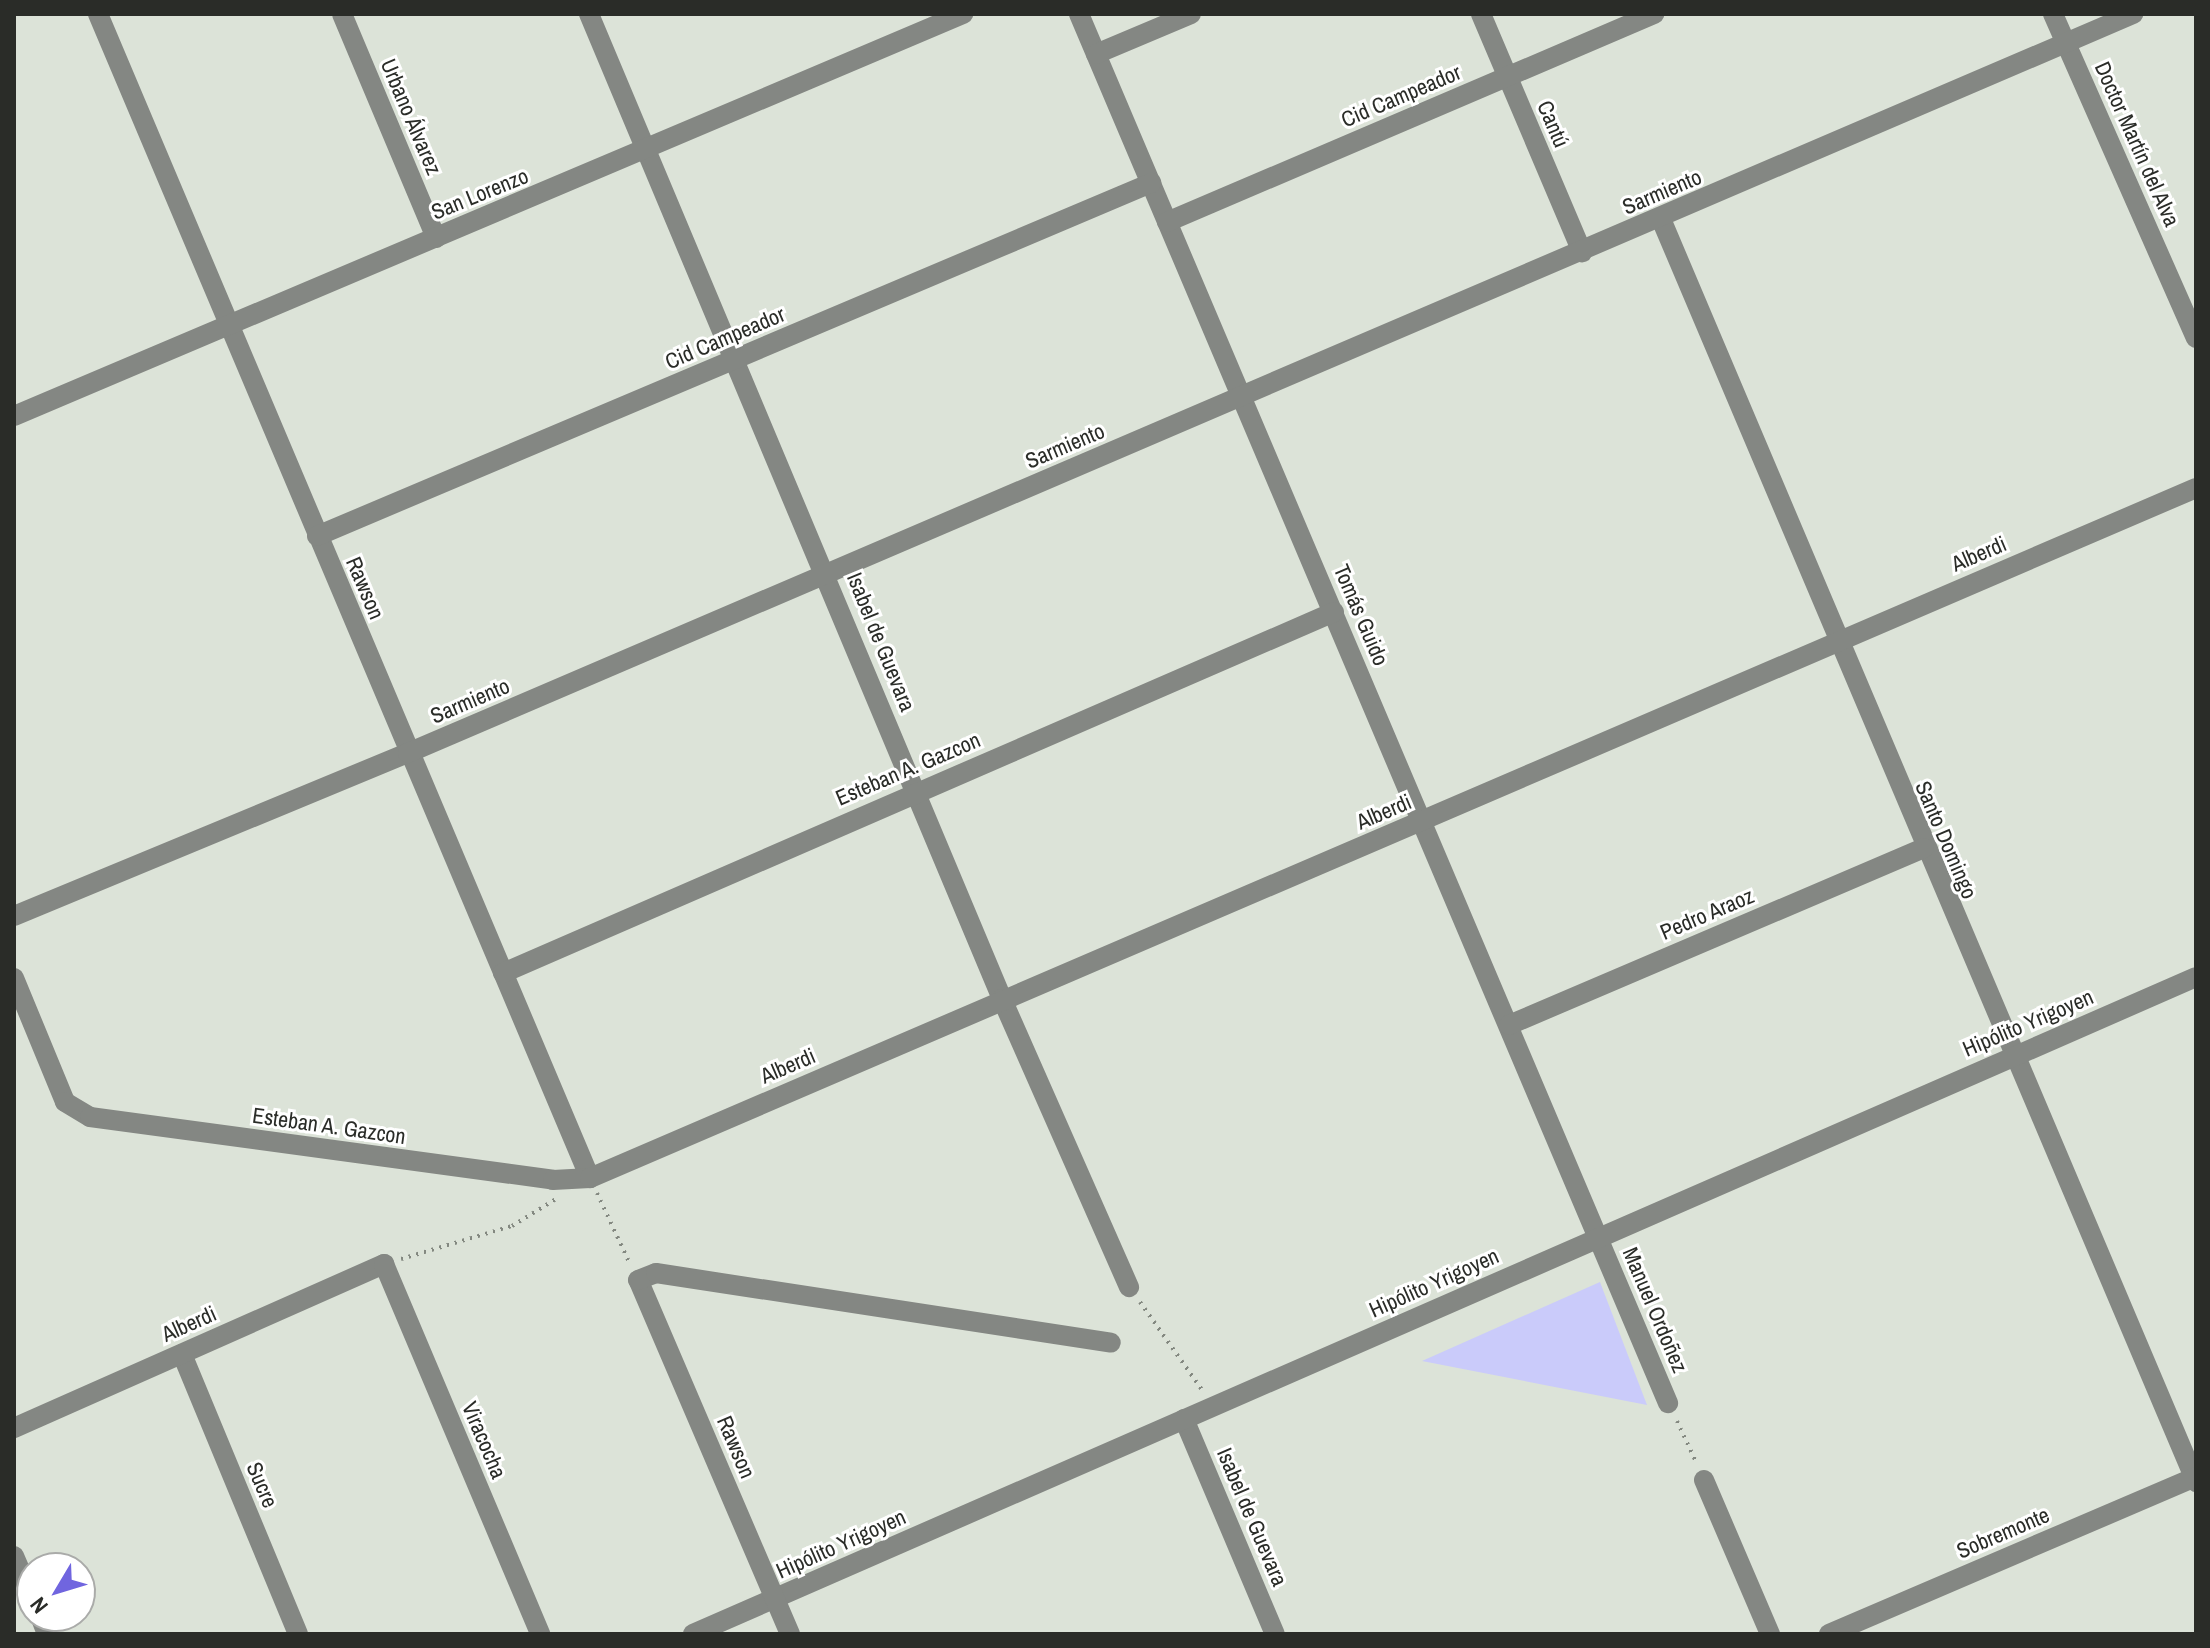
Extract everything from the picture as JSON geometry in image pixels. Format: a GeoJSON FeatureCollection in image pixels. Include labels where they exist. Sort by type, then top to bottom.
{"type":"FeatureCollection","features":[{"type":"Feature","properties":{"kind":"street","name":"Rawson"},"geometry":{"type":"LineString","coordinates":[[98,14],[590,1178]]}},
{"type":"Feature","properties":{"kind":"street","name":"Urbano Álvarez"},"geometry":{"type":"LineString","coordinates":[[342,14],[436,238]]}},
{"type":"Feature","properties":{"kind":"street","name":"Isabel de Guevara"},"geometry":{"type":"LineString","coordinates":[[589,14],[738,359],[1002,999],[1129,1287]]}},
{"type":"Feature","properties":{"kind":"street","name":"San Lorenzo"},"geometry":{"type":"LineString","coordinates":[[14,416],[648,151],[963,14]]}},
{"type":"Feature","properties":{"kind":"street","name":"Tomás Guido"},"geometry":{"type":"LineString","coordinates":[[1079,14],[1597,1236]]}},
{"type":"Feature","properties":{"kind":"street"},"geometry":{"type":"LineString","coordinates":[[1096,54],[1191,14]]}},
{"type":"Feature","properties":{"kind":"street","name":"Cantú"},"geometry":{"type":"LineString","coordinates":[[1481,14],[1582,252]]}},
{"type":"Feature","properties":{"kind":"street","name":"Cid Campeador"},"geometry":{"type":"LineString","coordinates":[[1167,222],[1654,14]]}},
{"type":"Feature","properties":{"kind":"street","name":"Doctor Martín del Alva"},"geometry":{"type":"LineString","coordinates":[[2053,14],[2196,338]]}},
{"type":"Feature","properties":{"kind":"street","name":"Sarmiento"},"geometry":{"type":"LineString","coordinates":[[14,916],[408,753],[1661,219],[2133,14]]}},
{"type":"Feature","properties":{"kind":"street","name":"Cid Campeador"},"geometry":{"type":"LineString","coordinates":[[317,536],[1151,183]]}},
{"type":"Feature","properties":{"kind":"street","name":"Santo Domingo"},"geometry":{"type":"LineString","coordinates":[[1661,219],[2012,1056],[2195,1479]]}},
{"type":"Feature","properties":{"kind":"street","name":"Alberdi"},"geometry":{"type":"LineString","coordinates":[[590,1178],[1002,999],[1423,822],[1836,640],[2196,488]]}},
{"type":"Feature","properties":{"kind":"street","name":"Esteban A. Gazcon"},"geometry":{"type":"LineString","coordinates":[[503,973],[1334,612]]}},
{"type":"Feature","properties":{"kind":"street","name":"Pedro Araoz"},"geometry":{"type":"LineString","coordinates":[[1509,1025],[1924,848]]}},
{"type":"Feature","properties":{"kind":"street","name":"Hipólito Yrigoyen"},"geometry":{"type":"LineString","coordinates":[[693,1634],[1597,1236],[2196,977]]}},
{"type":"Feature","properties":{"kind":"street","name":"Esteban A. Gazcon"},"geometry":{"type":"LineString","coordinates":[[14,978],[65,1102],[90,1117],[553,1180],[590,1178]]}},
{"type":"Feature","properties":{"kind":"street","name":"Manuel Ordoñez"},"geometry":{"type":"LineString","coordinates":[[1597,1236],[1668,1403]]}},
{"type":"Feature","properties":{"kind":"street","name":"Alberdi"},"geometry":{"type":"LineString","coordinates":[[14,1428],[384,1264]]}},
{"type":"Feature","properties":{"kind":"street","name":"Viracocha"},"geometry":{"type":"LineString","coordinates":[[384,1264],[540,1634]]}},
{"type":"Feature","properties":{"kind":"street"},"geometry":{"type":"LineString","coordinates":[[638,1280],[656,1273],[1111,1343]]}},
{"type":"Feature","properties":{"kind":"street","name":"Rawson"},"geometry":{"type":"LineString","coordinates":[[638,1280],[790,1634]]}},
{"type":"Feature","properties":{"kind":"street","name":"Sucre"},"geometry":{"type":"LineString","coordinates":[[182,1354],[298,1634]]}},
{"type":"Feature","properties":{"kind":"street","name":"Isabel de Guevara"},"geometry":{"type":"LineString","coordinates":[[1184,1419],[1275,1634]]}},
{"type":"Feature","properties":{"kind":"street","name":"Sobremonte"},"geometry":{"type":"LineString","coordinates":[[1829,1634],[2195,1479]]}},
{"type":"Feature","properties":{"kind":"street"},"geometry":{"type":"LineString","coordinates":[[1704,1480],[1770,1634]]}},
{"type":"Feature","properties":{"kind":"path"},"geometry":{"type":"LineString","coordinates":[[384,1264],[512,1226],[590,1178],[638,1280]]}},
{"type":"Feature","properties":{"kind":"path"},"geometry":{"type":"LineString","coordinates":[[1129,1287],[1214,1407]]}},
{"type":"Feature","properties":{"kind":"path"},"geometry":{"type":"LineString","coordinates":[[1668,1403],[1704,1480]]}},
{"type":"Feature","properties":{"kind":"shaded area"},"geometry":{"type":"Polygon","coordinates":[[[1600,1282],[1647,1405],[1422,1361],[1600,1282]]]}}]}
